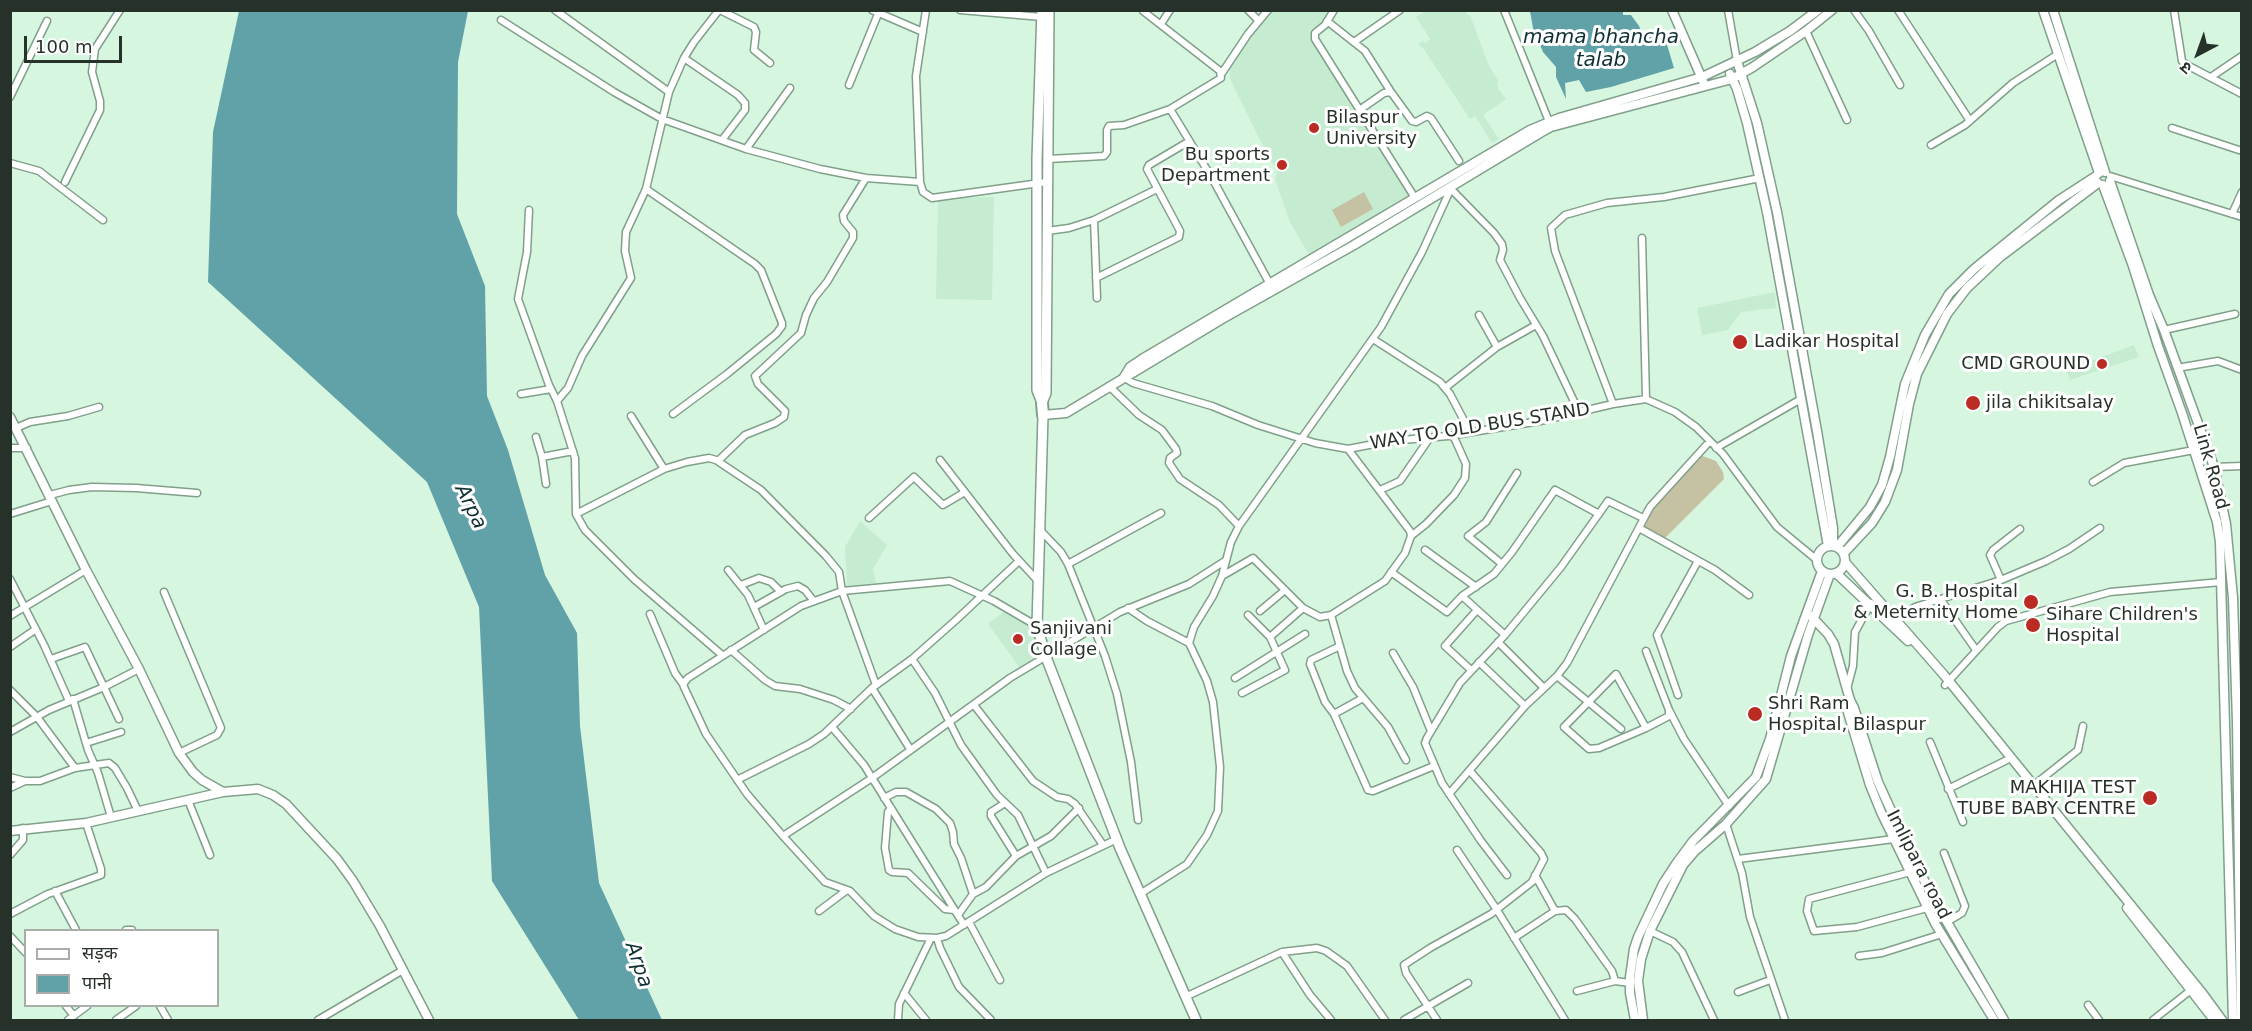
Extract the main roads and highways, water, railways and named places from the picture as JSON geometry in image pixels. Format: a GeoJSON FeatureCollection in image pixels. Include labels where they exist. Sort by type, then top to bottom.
{"type":"FeatureCollection","features":[{"type":"Feature","properties":{"kind":"highway"},"geometry":{"type":"LineString","coordinates":[[1042,403],[1043,415]]}},
{"type":"Feature","properties":{"kind":"main road"},"geometry":{"type":"LineString","coordinates":[[1042,403],[1046,393],[1047,231],[1043,182],[1047,159],[1044,13]]}},
{"type":"Feature","properties":{"kind":"main road"},"geometry":{"type":"LineString","coordinates":[[1042,403],[1037,390],[1043,182],[1044,13]]}},
{"type":"Feature","properties":{"kind":"main road"},"geometry":{"type":"LineString","coordinates":[[1043,415],[1037,626],[1046,657],[1117,839],[1196,1020]]}},
{"type":"Feature","properties":{"kind":"water","name":"Arpa"},"geometry":{"type":"Polygon","coordinates":[[[239,11],[468,11],[458,62],[457,214],[485,286],[487,396],[508,450],[545,575],[577,633],[580,726],[599,883],[662,1020],[579,1020],[492,881],[479,607],[427,482],[208,282],[213,132],[239,11]]]}},
{"type":"Feature","properties":{"kind":"water","name":"mama bhancha talab"},"geometry":{"type":"Polygon","coordinates":[[[1530,11],[1623,11],[1623,15],[1631,15],[1644,37],[1665,38],[1674,68],[1586,92],[1579,80],[1565,83],[1566,99],[1556,77],[1556,67],[1543,52],[1533,28],[1530,11]]]}},
{"type":"Feature","properties":{"kind":"place","name":"Bilaspur University"},"geometry":{"type":"Point","coordinates":[1314,128]}},
{"type":"Feature","properties":{"kind":"place","name":"Bu sports Department"},"geometry":{"type":"Point","coordinates":[1282,165]}},
{"type":"Feature","properties":{"kind":"place","name":"Ladikar Hospital"},"geometry":{"type":"Point","coordinates":[1740,342]}},
{"type":"Feature","properties":{"kind":"place","name":"CMD GROUND"},"geometry":{"type":"Point","coordinates":[2102,364]}},
{"type":"Feature","properties":{"kind":"place","name":"jila chikitsalay"},"geometry":{"type":"Point","coordinates":[1973,403]}},
{"type":"Feature","properties":{"kind":"place","name":"G. B. Hospital & Meternity Home"},"geometry":{"type":"Point","coordinates":[2031,602]}},
{"type":"Feature","properties":{"kind":"place","name":"Sihare Children's Hospital"},"geometry":{"type":"Point","coordinates":[2033,625]}},
{"type":"Feature","properties":{"kind":"place","name":"Sanjivani Collage"},"geometry":{"type":"Point","coordinates":[1018,639]}},
{"type":"Feature","properties":{"kind":"place","name":"Shri Ram Hospital, Bilaspur"},"geometry":{"type":"Point","coordinates":[1755,714]}},
{"type":"Feature","properties":{"kind":"place","name":"MAKHIJA TEST TUBE BABY CENTRE"},"geometry":{"type":"Point","coordinates":[2150,798]}}]}
